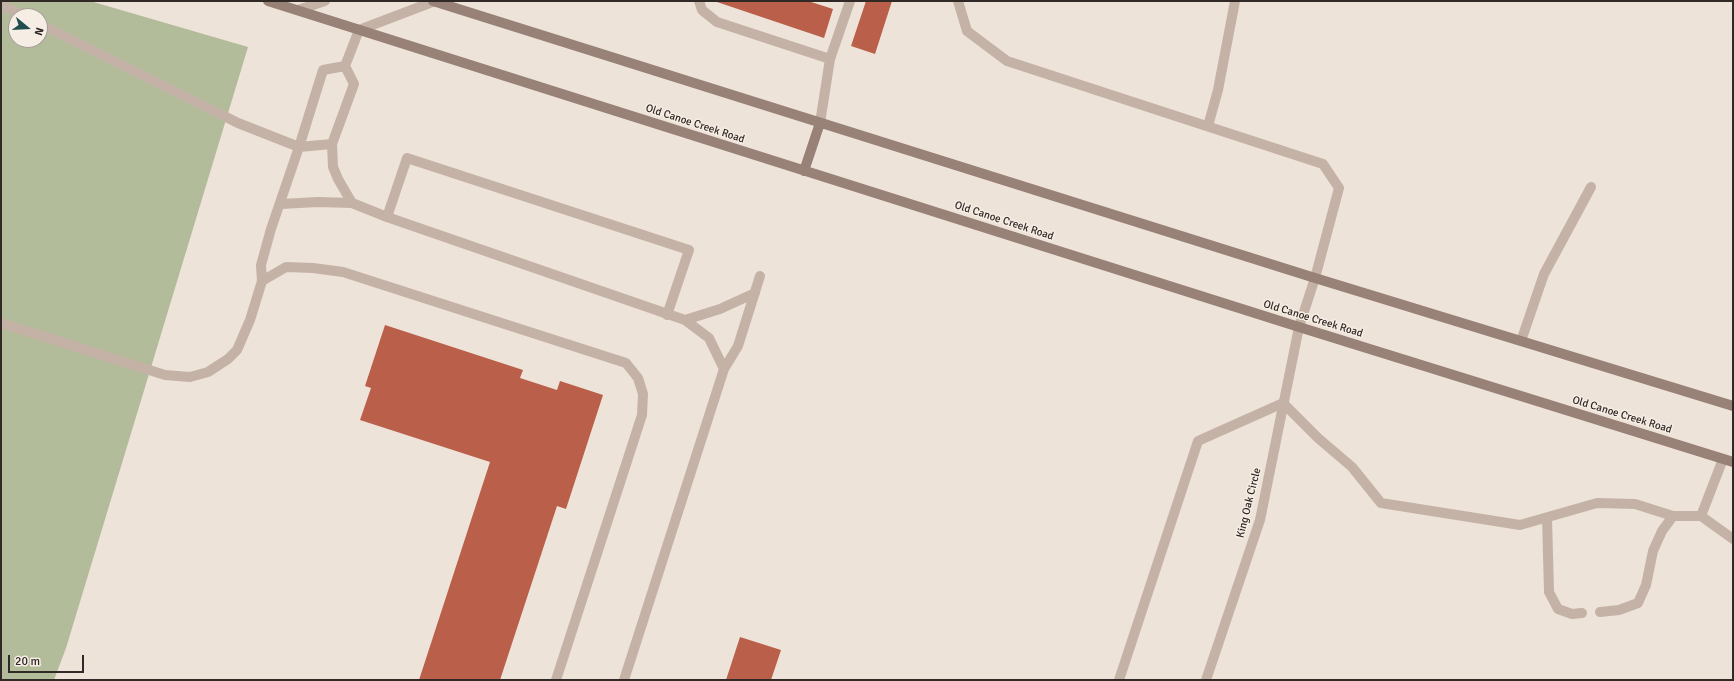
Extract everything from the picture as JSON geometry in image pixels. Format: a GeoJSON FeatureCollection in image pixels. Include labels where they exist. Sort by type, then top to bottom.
{"type":"FeatureCollection","features":[{"type":"Feature","properties":{"kind":"main road","name":"Old Canoe Creek Road"},"geometry":{"type":"LineString","coordinates":[[268,1],[1299,327],[1733,462]]}},
{"type":"Feature","properties":{"kind":"main road"},"geometry":{"type":"LineString","coordinates":[[434,1],[1315,278],[1733,406]]}},
{"type":"Feature","properties":{"kind":"main road"},"geometry":{"type":"LineString","coordinates":[[804,171],[820,123]]}},
{"type":"Feature","properties":{"kind":"street"},"geometry":{"type":"LineString","coordinates":[[298,10],[325,1]]}},
{"type":"Feature","properties":{"kind":"street"},"geometry":{"type":"LineString","coordinates":[[344,66],[359,30],[434,1]]}},
{"type":"Feature","properties":{"kind":"street"},"geometry":{"type":"LineString","coordinates":[[698,1],[702,10],[717,22],[830,59]]}},
{"type":"Feature","properties":{"kind":"street"},"geometry":{"type":"LineString","coordinates":[[820,123],[830,59],[850,1]]}},
{"type":"Feature","properties":{"kind":"street","name":"King Oak Circle"},"geometry":{"type":"LineString","coordinates":[[958,1],[967,31],[1007,61],[1323,164],[1339,188],[1315,278],[1299,327],[1260,520],[1206,680]]}},
{"type":"Feature","properties":{"kind":"street"},"geometry":{"type":"LineString","coordinates":[[1208,126],[1218,90],[1235,1]]}},
{"type":"Feature","properties":{"kind":"street"},"geometry":{"type":"LineString","coordinates":[[48,28],[238,123],[299,147],[332,144]]}},
{"type":"Feature","properties":{"kind":"street"},"geometry":{"type":"LineString","coordinates":[[1,323],[165,375],[190,377],[208,372],[228,359],[237,350],[250,320],[262,281],[262,265],[271,229],[281,204],[323,70],[344,66]]}},
{"type":"Feature","properties":{"kind":"street"},"geometry":{"type":"LineString","coordinates":[[344,66],[354,84],[332,144],[333,167],[352,203]]}},
{"type":"Feature","properties":{"kind":"street"},"geometry":{"type":"LineString","coordinates":[[387,218],[407,158],[689,250],[667,315]]}},
{"type":"Feature","properties":{"kind":"street"},"geometry":{"type":"LineString","coordinates":[[1521,341],[1544,274],[1591,187]]}},
{"type":"Feature","properties":{"kind":"street"},"geometry":{"type":"LineString","coordinates":[[281,204],[318,202],[352,203],[387,218],[685,320],[709,338],[724,369]]}},
{"type":"Feature","properties":{"kind":"street"},"geometry":{"type":"LineString","coordinates":[[262,281],[286,267],[313,268],[343,272],[626,364],[638,378],[643,394],[642,415],[556,680]]}},
{"type":"Feature","properties":{"kind":"street"},"geometry":{"type":"LineString","coordinates":[[624,680],[724,369],[738,346],[760,276]]}},
{"type":"Feature","properties":{"kind":"street"},"geometry":{"type":"LineString","coordinates":[[685,320],[720,308],[755,293]]}},
{"type":"Feature","properties":{"kind":"street"},"geometry":{"type":"LineString","coordinates":[[1119,680],[1198,441],[1283,403],[1318,438],[1352,467],[1381,503],[1520,525],[1597,503],[1635,504],[1673,516],[1702,516],[1733,539]]}},
{"type":"Feature","properties":{"kind":"street"},"geometry":{"type":"LineString","coordinates":[[1702,516],[1723,459]]}},
{"type":"Feature","properties":{"kind":"street"},"geometry":{"type":"LineString","coordinates":[[1600,612],[1619,610],[1638,603],[1646,585],[1653,551],[1662,531],[1673,516]]}},
{"type":"Feature","properties":{"kind":"street"},"geometry":{"type":"LineString","coordinates":[[1547,518],[1549,592],[1558,609],[1572,614],[1582,613]]}},
{"type":"Feature","properties":{"kind":"green space"},"geometry":{"type":"Polygon","coordinates":[[[1,1],[90,1],[248,47],[66,648],[54,680],[1,680],[1,1]]]}},
{"type":"Feature","properties":{"kind":"building"},"geometry":{"type":"Polygon","coordinates":[[[714,1],[808,1],[833,9],[824,38],[714,1]]]}},
{"type":"Feature","properties":{"kind":"building"},"geometry":{"type":"Polygon","coordinates":[[[866,1],[892,1],[875,54],[851,46],[866,1]]]}},
{"type":"Feature","properties":{"kind":"building"},"geometry":{"type":"Polygon","coordinates":[[[385,325],[523,370],[520,378],[557,390],[560,381],[603,395],[566,509],[557,506],[500,680],[419,680],[490,462],[360,420],[371,388],[365,386],[385,325]]]}},
{"type":"Feature","properties":{"kind":"building"},"geometry":{"type":"Polygon","coordinates":[[[740,637],[781,650],[771,680],[726,680],[740,637]]]}}]}
